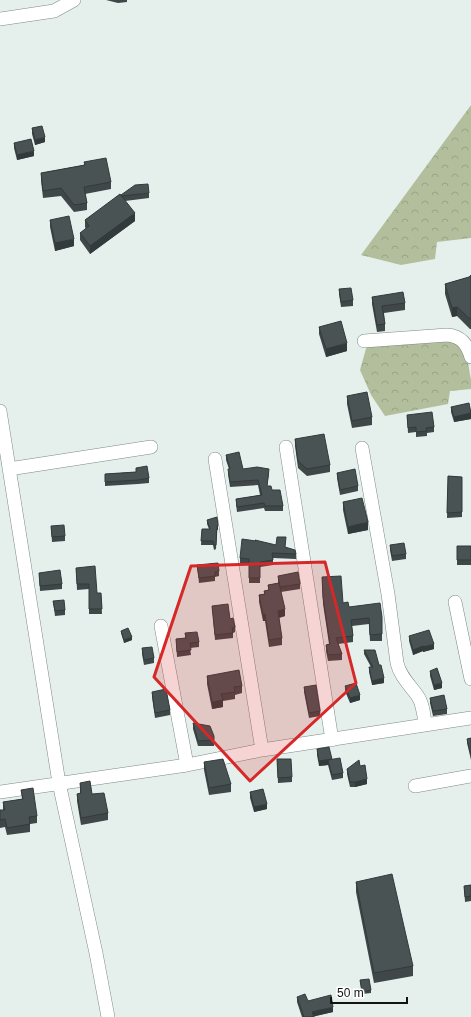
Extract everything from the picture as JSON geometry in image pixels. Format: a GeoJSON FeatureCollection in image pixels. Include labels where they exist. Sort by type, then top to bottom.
{"type":"FeatureCollection","features":[{"type":"Feature","properties":{"kind":"street"},"geometry":{"type":"LineString","coordinates":[[0,19],[46,14],[63,8],[74,0]]}},
{"type":"Feature","properties":{"kind":"street"},"geometry":{"type":"LineString","coordinates":[[364,341],[447,335],[455,336],[463,341],[469,349],[471,357]]}},
{"type":"Feature","properties":{"kind":"street"},"geometry":{"type":"LineString","coordinates":[[0,411],[59,783],[96,953],[108,1017]]}},
{"type":"Feature","properties":{"kind":"street"},"geometry":{"type":"LineString","coordinates":[[286,446],[332,740]]}},
{"type":"Feature","properties":{"kind":"street"},"geometry":{"type":"LineString","coordinates":[[9,469],[151,447]]}},
{"type":"Feature","properties":{"kind":"street"},"geometry":{"type":"LineString","coordinates":[[362,448],[388,594],[398,668],[405,681],[420,700],[425,725]]}},
{"type":"Feature","properties":{"kind":"street"},"geometry":{"type":"LineString","coordinates":[[215,459],[262,750]]}},
{"type":"Feature","properties":{"kind":"street"},"geometry":{"type":"LineString","coordinates":[[455,602],[471,679]]}},
{"type":"Feature","properties":{"kind":"street"},"geometry":{"type":"LineString","coordinates":[[161,626],[187,765]]}},
{"type":"Feature","properties":{"kind":"street"},"geometry":{"type":"LineString","coordinates":[[0,792],[187,765],[262,750],[471,718]]}},
{"type":"Feature","properties":{"kind":"street"},"geometry":{"type":"LineString","coordinates":[[415,786],[471,776]]}},
{"type":"Feature","properties":{"kind":"highlighted area"},"geometry":{"type":"Polygon","coordinates":[[[325,562],[356,683],[250,781],[154,677],[191,566],[325,562]]]}},
{"type":"Feature","properties":{"kind":"green space"},"geometry":{"type":"Polygon","coordinates":[[[471,105],[471,238],[437,242],[435,259],[401,265],[361,255],[471,105]]]}},
{"type":"Feature","properties":{"kind":"green space"},"geometry":{"type":"Polygon","coordinates":[[[455,340],[466,351],[471,389],[450,391],[448,404],[385,416],[371,395],[360,370],[367,345],[455,340]]]}},
{"type":"Feature","properties":{"kind":"building"},"geometry":{"type":"Polygon","coordinates":[[[42,126],[45,137],[35,140],[32,128],[42,126]]]}},
{"type":"Feature","properties":{"kind":"building"},"geometry":{"type":"Polygon","coordinates":[[[31,139],[34,151],[17,155],[14,143],[31,139]]]}},
{"type":"Feature","properties":{"kind":"building"},"geometry":{"type":"Polygon","coordinates":[[[106,158],[111,182],[84,187],[87,203],[74,205],[61,188],[43,191],[41,173],[85,165],[84,162],[106,158]]]}},
{"type":"Feature","properties":{"kind":"building"},"geometry":{"type":"Polygon","coordinates":[[[148,184],[149,193],[121,195],[135,185],[148,184]]]}},
{"type":"Feature","properties":{"kind":"building"},"geometry":{"type":"Polygon","coordinates":[[[120,194],[135,213],[90,246],[80,233],[89,226],[85,220],[120,194]]]}},
{"type":"Feature","properties":{"kind":"building"},"geometry":{"type":"Polygon","coordinates":[[[69,216],[74,239],[55,243],[50,220],[69,216]]]}},
{"type":"Feature","properties":{"kind":"building"},"geometry":{"type":"Polygon","coordinates":[[[471,275],[470,319],[457,307],[452,308],[445,284],[469,277],[471,275]]]}},
{"type":"Feature","properties":{"kind":"building"},"geometry":{"type":"Polygon","coordinates":[[[351,288],[353,300],[341,302],[339,289],[351,288]]]}},
{"type":"Feature","properties":{"kind":"building"},"geometry":{"type":"Polygon","coordinates":[[[403,292],[405,303],[382,306],[385,324],[377,325],[372,297],[403,292]]]}},
{"type":"Feature","properties":{"kind":"building"},"geometry":{"type":"Polygon","coordinates":[[[341,321],[347,343],[326,349],[319,327],[341,321]]]}},
{"type":"Feature","properties":{"kind":"building"},"geometry":{"type":"Polygon","coordinates":[[[367,392],[372,417],[352,421],[347,396],[367,392]]]}},
{"type":"Feature","properties":{"kind":"building"},"geometry":{"type":"Polygon","coordinates":[[[469,403],[471,413],[454,417],[451,407],[469,403]]]}},
{"type":"Feature","properties":{"kind":"building"},"geometry":{"type":"Polygon","coordinates":[[[432,412],[434,427],[426,428],[427,431],[416,432],[416,427],[408,428],[407,415],[432,412]]]}},
{"type":"Feature","properties":{"kind":"building"},"geometry":{"type":"Polygon","coordinates":[[[324,434],[330,465],[307,469],[298,461],[295,439],[324,434]]]}},
{"type":"Feature","properties":{"kind":"building"},"geometry":{"type":"Polygon","coordinates":[[[239,452],[243,469],[257,467],[269,469],[267,486],[271,486],[272,490],[280,490],[283,506],[265,506],[264,503],[237,507],[236,499],[262,495],[258,480],[230,482],[228,469],[230,469],[226,455],[239,452]]]}},
{"type":"Feature","properties":{"kind":"building"},"geometry":{"type":"Polygon","coordinates":[[[147,466],[149,478],[105,482],[105,474],[136,472],[136,468],[147,466]]]}},
{"type":"Feature","properties":{"kind":"building"},"geometry":{"type":"Polygon","coordinates":[[[355,469],[358,486],[340,490],[337,473],[355,469]]]}},
{"type":"Feature","properties":{"kind":"building"},"geometry":{"type":"Polygon","coordinates":[[[448,476],[462,477],[462,512],[447,513],[448,476]]]}},
{"type":"Feature","properties":{"kind":"building"},"geometry":{"type":"Polygon","coordinates":[[[362,498],[368,522],[348,527],[343,502],[362,498]]]}},
{"type":"Feature","properties":{"kind":"building"},"geometry":{"type":"Polygon","coordinates":[[[217,517],[218,526],[216,545],[214,545],[213,541],[201,541],[202,529],[210,529],[207,520],[217,517]]]}},
{"type":"Feature","properties":{"kind":"building"},"geometry":{"type":"Polygon","coordinates":[[[64,525],[65,536],[52,537],[51,526],[64,525]]]}},
{"type":"Feature","properties":{"kind":"building"},"geometry":{"type":"Polygon","coordinates":[[[277,537],[286,537],[285,547],[295,550],[296,554],[272,553],[273,560],[260,562],[260,578],[249,578],[249,559],[240,558],[242,539],[256,541],[255,540],[276,545],[277,537]]]}},
{"type":"Feature","properties":{"kind":"building"},"geometry":{"type":"Polygon","coordinates":[[[404,543],[406,554],[392,556],[390,545],[404,543]]]}},
{"type":"Feature","properties":{"kind":"building"},"geometry":{"type":"Polygon","coordinates":[[[457,546],[471,546],[471,560],[457,560],[457,546]]]}},
{"type":"Feature","properties":{"kind":"building"},"geometry":{"type":"Polygon","coordinates":[[[218,563],[219,571],[215,572],[215,576],[199,578],[197,565],[218,563]]]}},
{"type":"Feature","properties":{"kind":"building"},"geometry":{"type":"Polygon","coordinates":[[[95,566],[97,593],[101,593],[102,609],[89,609],[89,584],[77,584],[76,568],[95,566]]]}},
{"type":"Feature","properties":{"kind":"building"},"geometry":{"type":"Polygon","coordinates":[[[60,570],[62,584],[40,586],[39,573],[60,570]]]}},
{"type":"Feature","properties":{"kind":"building"},"geometry":{"type":"Polygon","coordinates":[[[298,572],[300,584],[280,587],[278,576],[298,572]]]}},
{"type":"Feature","properties":{"kind":"building"},"geometry":{"type":"Polygon","coordinates":[[[341,576],[343,603],[348,602],[349,607],[380,603],[382,634],[370,635],[369,618],[351,620],[353,636],[336,638],[342,654],[328,655],[326,645],[330,644],[323,597],[322,577],[341,576]]]}},
{"type":"Feature","properties":{"kind":"building"},"geometry":{"type":"Polygon","coordinates":[[[279,583],[285,609],[278,611],[282,638],[269,640],[265,614],[263,614],[259,595],[265,594],[264,591],[269,590],[268,585],[279,583]]]}},
{"type":"Feature","properties":{"kind":"building"},"geometry":{"type":"Polygon","coordinates":[[[64,600],[65,610],[55,611],[53,601],[64,600]]]}},
{"type":"Feature","properties":{"kind":"building"},"geometry":{"type":"Polygon","coordinates":[[[228,604],[230,619],[233,618],[235,627],[232,628],[233,633],[215,635],[212,606],[228,604]]]}},
{"type":"Feature","properties":{"kind":"building"},"geometry":{"type":"Polygon","coordinates":[[[128,628],[132,637],[124,640],[121,631],[128,628]]]}},
{"type":"Feature","properties":{"kind":"building"},"geometry":{"type":"Polygon","coordinates":[[[429,630],[434,644],[413,650],[409,636],[429,630]]]}},
{"type":"Feature","properties":{"kind":"building"},"geometry":{"type":"Polygon","coordinates":[[[197,632],[199,642],[190,643],[191,650],[177,652],[176,639],[186,638],[185,633],[197,632]]]}},
{"type":"Feature","properties":{"kind":"building"},"geometry":{"type":"Polygon","coordinates":[[[152,647],[154,658],[144,660],[142,648],[152,647]]]}},
{"type":"Feature","properties":{"kind":"building"},"geometry":{"type":"Polygon","coordinates":[[[364,650],[375,650],[384,678],[372,681],[369,667],[373,667],[364,650]]]}},
{"type":"Feature","properties":{"kind":"building"},"geometry":{"type":"Polygon","coordinates":[[[437,668],[442,683],[434,685],[430,671],[437,668]]]}},
{"type":"Feature","properties":{"kind":"building"},"geometry":{"type":"Polygon","coordinates":[[[239,670],[242,686],[234,687],[235,692],[221,694],[223,700],[212,702],[207,676],[239,670]]]}},
{"type":"Feature","properties":{"kind":"building"},"geometry":{"type":"Polygon","coordinates":[[[356,683],[360,695],[350,698],[345,686],[356,683]]]}},
{"type":"Feature","properties":{"kind":"building"},"geometry":{"type":"Polygon","coordinates":[[[316,685],[320,711],[309,713],[304,687],[316,685]]]}},
{"type":"Feature","properties":{"kind":"building"},"geometry":{"type":"Polygon","coordinates":[[[166,689],[170,710],[155,713],[152,692],[166,689]]]}},
{"type":"Feature","properties":{"kind":"building"},"geometry":{"type":"Polygon","coordinates":[[[444,695],[447,709],[433,711],[430,698],[444,695]]]}},
{"type":"Feature","properties":{"kind":"building"},"geometry":{"type":"Polygon","coordinates":[[[193,723],[210,726],[214,740],[198,741],[193,723]]]}},
{"type":"Feature","properties":{"kind":"building"},"geometry":{"type":"Polygon","coordinates":[[[471,738],[471,755],[467,739],[471,738]]]}},
{"type":"Feature","properties":{"kind":"building"},"geometry":{"type":"Polygon","coordinates":[[[329,747],[332,759],[319,761],[317,749],[329,747]]]}},
{"type":"Feature","properties":{"kind":"building"},"geometry":{"type":"Polygon","coordinates":[[[340,758],[343,773],[332,775],[328,760],[340,758]]]}},
{"type":"Feature","properties":{"kind":"building"},"geometry":{"type":"Polygon","coordinates":[[[223,759],[231,784],[209,788],[204,762],[223,759]]]}},
{"type":"Feature","properties":{"kind":"building"},"geometry":{"type":"Polygon","coordinates":[[[277,759],[291,759],[292,777],[278,778],[277,759]]]}},
{"type":"Feature","properties":{"kind":"building"},"geometry":{"type":"Polygon","coordinates":[[[359,760],[360,766],[365,765],[367,779],[350,782],[347,769],[359,760]]]}},
{"type":"Feature","properties":{"kind":"building"},"geometry":{"type":"Polygon","coordinates":[[[90,781],[92,794],[104,793],[108,813],[81,818],[77,794],[81,793],[80,783],[90,781]]]}},
{"type":"Feature","properties":{"kind":"building"},"geometry":{"type":"Polygon","coordinates":[[[33,788],[37,816],[29,817],[30,824],[7,828],[5,819],[0,820],[0,810],[5,810],[3,802],[23,799],[21,790],[33,788]]]}},
{"type":"Feature","properties":{"kind":"building"},"geometry":{"type":"Polygon","coordinates":[[[263,789],[267,804],[254,807],[250,792],[263,789]]]}},
{"type":"Feature","properties":{"kind":"building"},"geometry":{"type":"Polygon","coordinates":[[[392,874],[413,966],[374,973],[356,882],[392,874]]]}},
{"type":"Feature","properties":{"kind":"building"},"geometry":{"type":"Polygon","coordinates":[[[471,885],[471,896],[465,897],[464,886],[471,885]]]}},
{"type":"Feature","properties":{"kind":"building"},"geometry":{"type":"Polygon","coordinates":[[[369,979],[371,990],[362,992],[360,980],[369,979]]]}},
{"type":"Feature","properties":{"kind":"building"},"geometry":{"type":"Polygon","coordinates":[[[305,994],[308,1001],[331,995],[333,1007],[312,1012],[314,1017],[304,1017],[297,997],[305,994]]]}}]}
